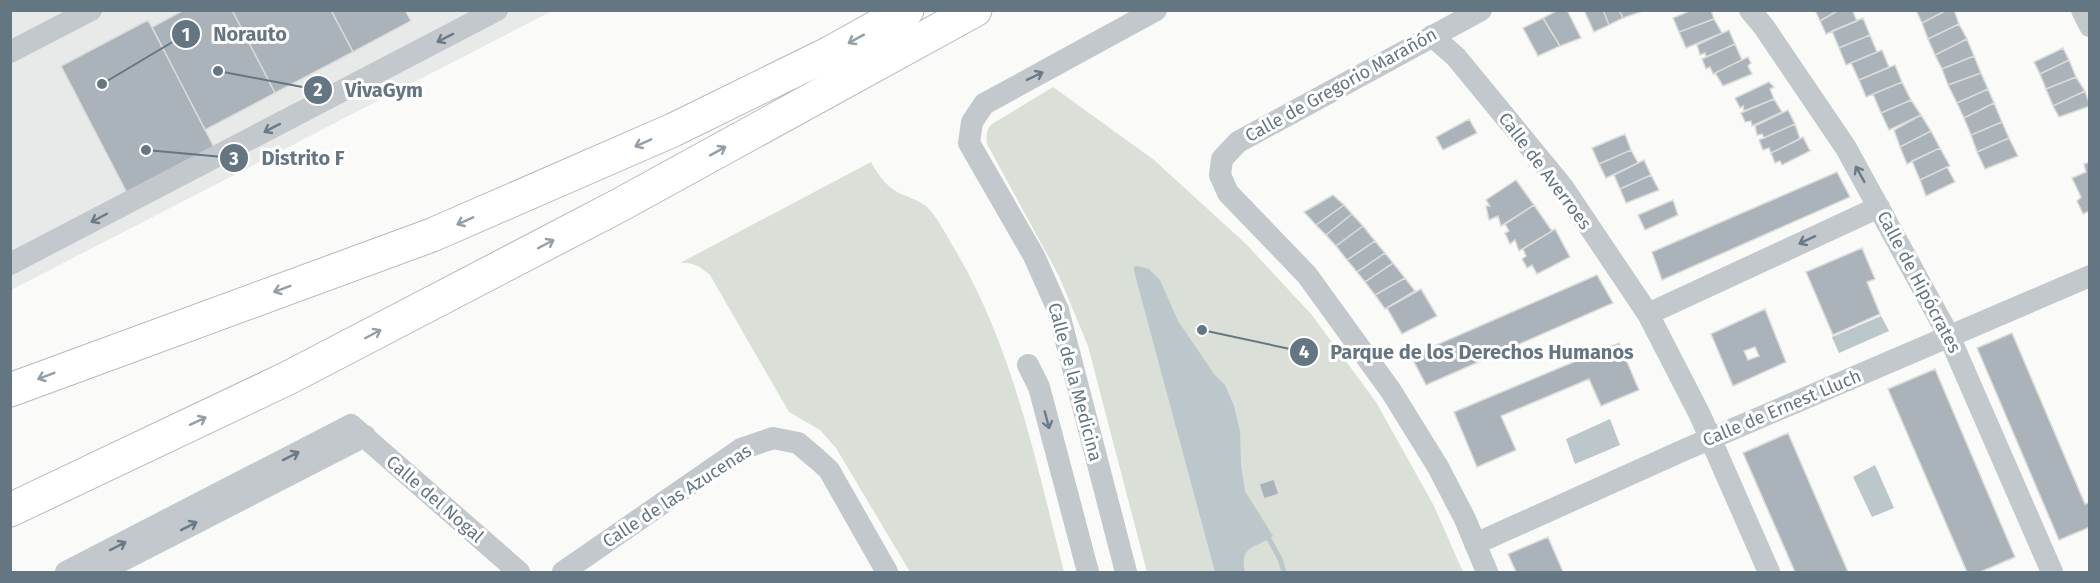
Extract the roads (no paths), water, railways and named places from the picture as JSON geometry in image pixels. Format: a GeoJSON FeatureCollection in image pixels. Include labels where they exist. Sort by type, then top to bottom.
{"type":"FeatureCollection","features":[{"type":"Feature","properties":{"kind":"highway"},"geometry":{"type":"LineString","coordinates":[[10,390],[432,235],[673,130],[830,53],[908,10]]}},
{"type":"Feature","properties":{"kind":"highway"},"geometry":{"type":"LineString","coordinates":[[10,510],[288,378],[618,206],[975,10]]}},
{"type":"Feature","properties":{"kind":"highway"},"geometry":{"type":"LineString","coordinates":[[10,529],[89,491],[146,446]]}},
{"type":"Feature","properties":{"kind":"street"},"geometry":{"type":"LineString","coordinates":[[10,52],[91,10]]}},
{"type":"Feature","properties":{"kind":"street"},"geometry":{"type":"LineString","coordinates":[[10,264],[497,10]]}},
{"type":"Feature","properties":{"kind":"street","name":"Calle de la Medicina"},"geometry":{"type":"LineString","coordinates":[[1126,573],[1058,310],[1034,256],[969,143],[972,122],[984,104],[1156,10]]}},
{"type":"Feature","properties":{"kind":"street","name":"Calle de Gregorio Marañón"},"geometry":{"type":"LineString","coordinates":[[1475,544],[1466,519],[1438,466],[1391,391],[1307,275],[1228,193],[1220,175],[1222,159],[1238,142],[1480,10]]}},
{"type":"Feature","properties":{"kind":"street","name":"Calle de Hipócrates"},"geometry":{"type":"LineString","coordinates":[[1750,10],[1846,148],[1879,207],[1948,336],[2052,573]]}},
{"type":"Feature","properties":{"kind":"street"},"geometry":{"type":"LineString","coordinates":[[2082,10],[2090,26]]}},
{"type":"Feature","properties":{"kind":"street","name":"Calle de Averroes"},"geometry":{"type":"LineString","coordinates":[[1432,36],[1455,57],[1562,186],[1648,314],[1701,415],[1769,573]]}},
{"type":"Feature","properties":{"kind":"street"},"geometry":{"type":"LineString","coordinates":[[1648,314],[1879,207]]}},
{"type":"Feature","properties":{"kind":"street","name":"Calle de Ernest Lluch"},"geometry":{"type":"LineString","coordinates":[[1475,544],[1710,439],[2090,276]]}},
{"type":"Feature","properties":{"kind":"street","name":"Calle de la Medicina"},"geometry":{"type":"LineString","coordinates":[[1028,365],[1039,387],[1088,573]]}},
{"type":"Feature","properties":{"kind":"street"},"geometry":{"type":"LineString","coordinates":[[100,573],[128,564],[358,430]]}},
{"type":"Feature","properties":{"kind":"street"},"geometry":{"type":"LineString","coordinates":[[66,573],[358,430]]}},
{"type":"Feature","properties":{"kind":"street","name":"Calle del Nogal"},"geometry":{"type":"LineString","coordinates":[[358,430],[519,573]]}},
{"type":"Feature","properties":{"kind":"street","name":"Calle de las Azucenas"},"geometry":{"type":"LineString","coordinates":[[562,573],[741,449],[773,438],[798,443],[829,470],[887,573]]}},
{"type":"Feature","properties":{"kind":"street"},"geometry":{"type":"LineString","coordinates":[[1475,544],[1487,573]]}},
{"type":"Feature","properties":{"kind":"waterway"},"geometry":{"type":"LineString","coordinates":[[1269,539],[1284,572]]}},
{"type":"Feature","properties":{"kind":"place","name":"VivaGym"},"geometry":{"type":"Point","coordinates":[218,71]}},
{"type":"Feature","properties":{"kind":"place","name":"Norauto"},"geometry":{"type":"Point","coordinates":[102,84]}},
{"type":"Feature","properties":{"kind":"place","name":"Distrito F"},"geometry":{"type":"Point","coordinates":[146,150]}},
{"type":"Feature","properties":{"kind":"place","name":"Parque de los Derechos Humanos"},"geometry":{"type":"Point","coordinates":[1202,330]}}]}
